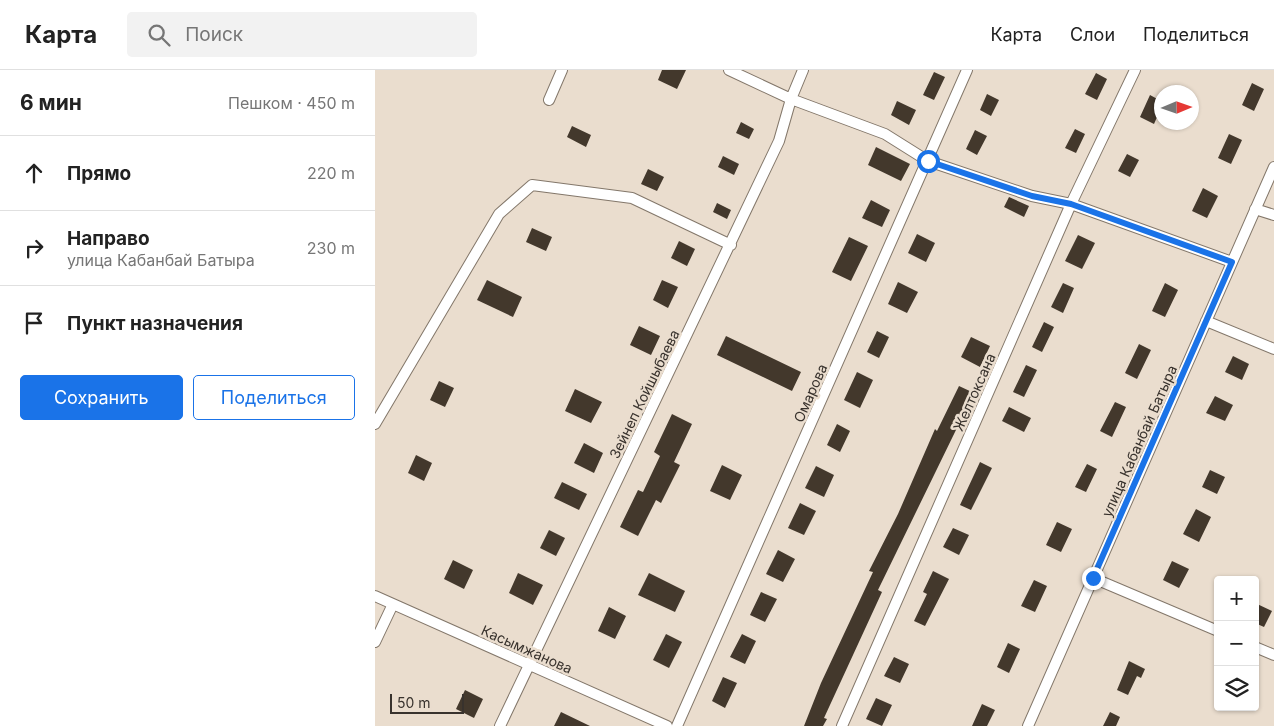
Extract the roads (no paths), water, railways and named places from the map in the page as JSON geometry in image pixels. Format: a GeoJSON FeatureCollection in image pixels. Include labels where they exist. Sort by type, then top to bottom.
{"type":"FeatureCollection","features":[{"type":"Feature","properties":{"kind":"street"},"geometry":{"type":"LineString","coordinates":[[549,100],[561,70]]}},
{"type":"Feature","properties":{"kind":"street"},"geometry":{"type":"LineString","coordinates":[[729,70],[791,99],[885,134],[928,161],[1032,196],[1071,204],[1232,262]]}},
{"type":"Feature","properties":{"kind":"street","name":"Зейнеп Койшыбаева"},"geometry":{"type":"LineString","coordinates":[[500,726],[731,245],[779,141],[791,99],[803,70]]}},
{"type":"Feature","properties":{"kind":"street","name":"Омарова"},"geometry":{"type":"LineString","coordinates":[[677,726],[967,70]]}},
{"type":"Feature","properties":{"kind":"street","name":"Желтоксана"},"geometry":{"type":"LineString","coordinates":[[842,726],[1071,204],[1135,70]]}},
{"type":"Feature","properties":{"kind":"street","name":"улица Кабанбай Батыра"},"geometry":{"type":"LineString","coordinates":[[1028,726],[1274,167]]}},
{"type":"Feature","properties":{"kind":"street"},"geometry":{"type":"LineString","coordinates":[[375,424],[499,214],[532,185],[632,198],[731,245]]}},
{"type":"Feature","properties":{"kind":"street"},"geometry":{"type":"LineString","coordinates":[[1255,209],[1274,215]]}},
{"type":"Feature","properties":{"kind":"street"},"geometry":{"type":"LineString","coordinates":[[1206,321],[1274,349]]}},
{"type":"Feature","properties":{"kind":"street"},"geometry":{"type":"LineString","coordinates":[[1093,578],[1214,629]]}},
{"type":"Feature","properties":{"kind":"street","name":"Касымжанова"},"geometry":{"type":"LineString","coordinates":[[375,596],[667,726]]}},
{"type":"Feature","properties":{"kind":"street"},"geometry":{"type":"LineString","coordinates":[[375,642],[393,604]]}},
{"type":"Feature","properties":{"kind":"street"},"geometry":{"type":"LineString","coordinates":[[1259,649],[1274,655]]}}]}
